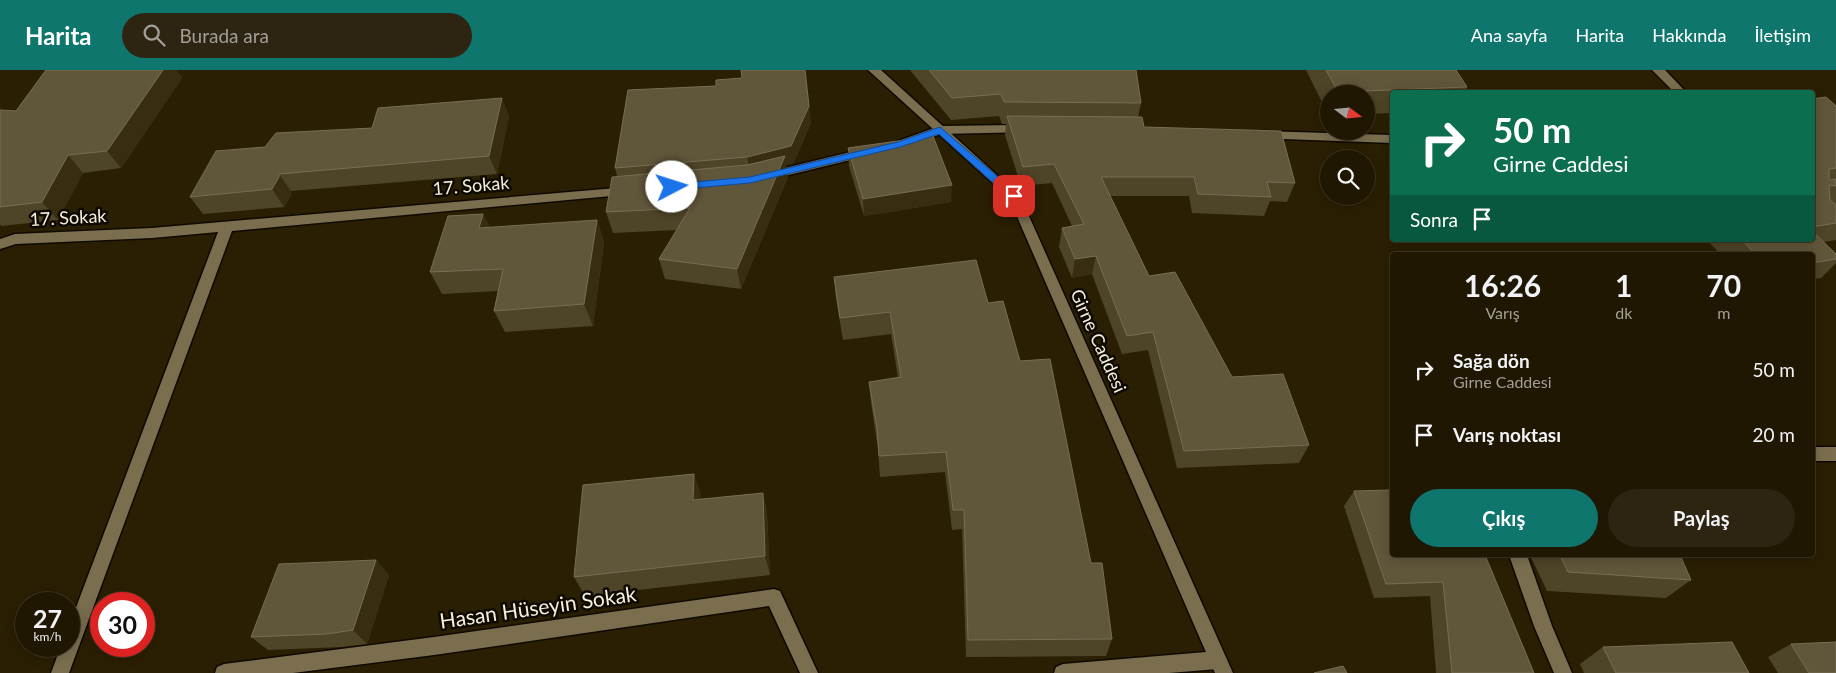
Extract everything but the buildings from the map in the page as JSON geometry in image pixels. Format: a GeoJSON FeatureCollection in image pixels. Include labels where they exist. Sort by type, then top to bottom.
{"type":"FeatureCollection","features":[{"type":"Feature","properties":{"kind":"street","name":"Girne Caddesi"},"geometry":{"type":"LineString","coordinates":[[874,70],[1014,196],[1221,666]]}},
{"type":"Feature","properties":{"kind":"street"},"geometry":{"type":"LineString","coordinates":[[1658,70],[1678,90]]}},
{"type":"Feature","properties":{"kind":"street"},"geometry":{"type":"LineString","coordinates":[[759,178],[886,148],[940,130],[1038,129]]}},
{"type":"Feature","properties":{"kind":"street"},"geometry":{"type":"LineString","coordinates":[[1254,135],[1390,139]]}},
{"type":"Feature","properties":{"kind":"street","name":"17. Sokak"},"geometry":{"type":"LineString","coordinates":[[0,244],[15,239],[152,233],[642,190]]}},
{"type":"Feature","properties":{"kind":"street"},"geometry":{"type":"LineString","coordinates":[[60,673],[227,226]]}},
{"type":"Feature","properties":{"kind":"street"},"geometry":{"type":"LineString","coordinates":[[1815,454],[1836,454]]}},
{"type":"Feature","properties":{"kind":"street"},"geometry":{"type":"LineString","coordinates":[[1519,557],[1543,626],[1563,673]]}},
{"type":"Feature","properties":{"kind":"street","name":"Hasan Hüseyin Sokak"},"geometry":{"type":"LineString","coordinates":[[224,673],[434,646],[774,596],[809,673]]}},
{"type":"Feature","properties":{"kind":"street"},"geometry":{"type":"LineString","coordinates":[[1063,673],[1221,666]]}},
{"type":"Feature","properties":{"kind":"route"},"geometry":{"type":"LineString","coordinates":[[672,187],[750,180],[900,144],[940,130],[1014,196]]}}]}
